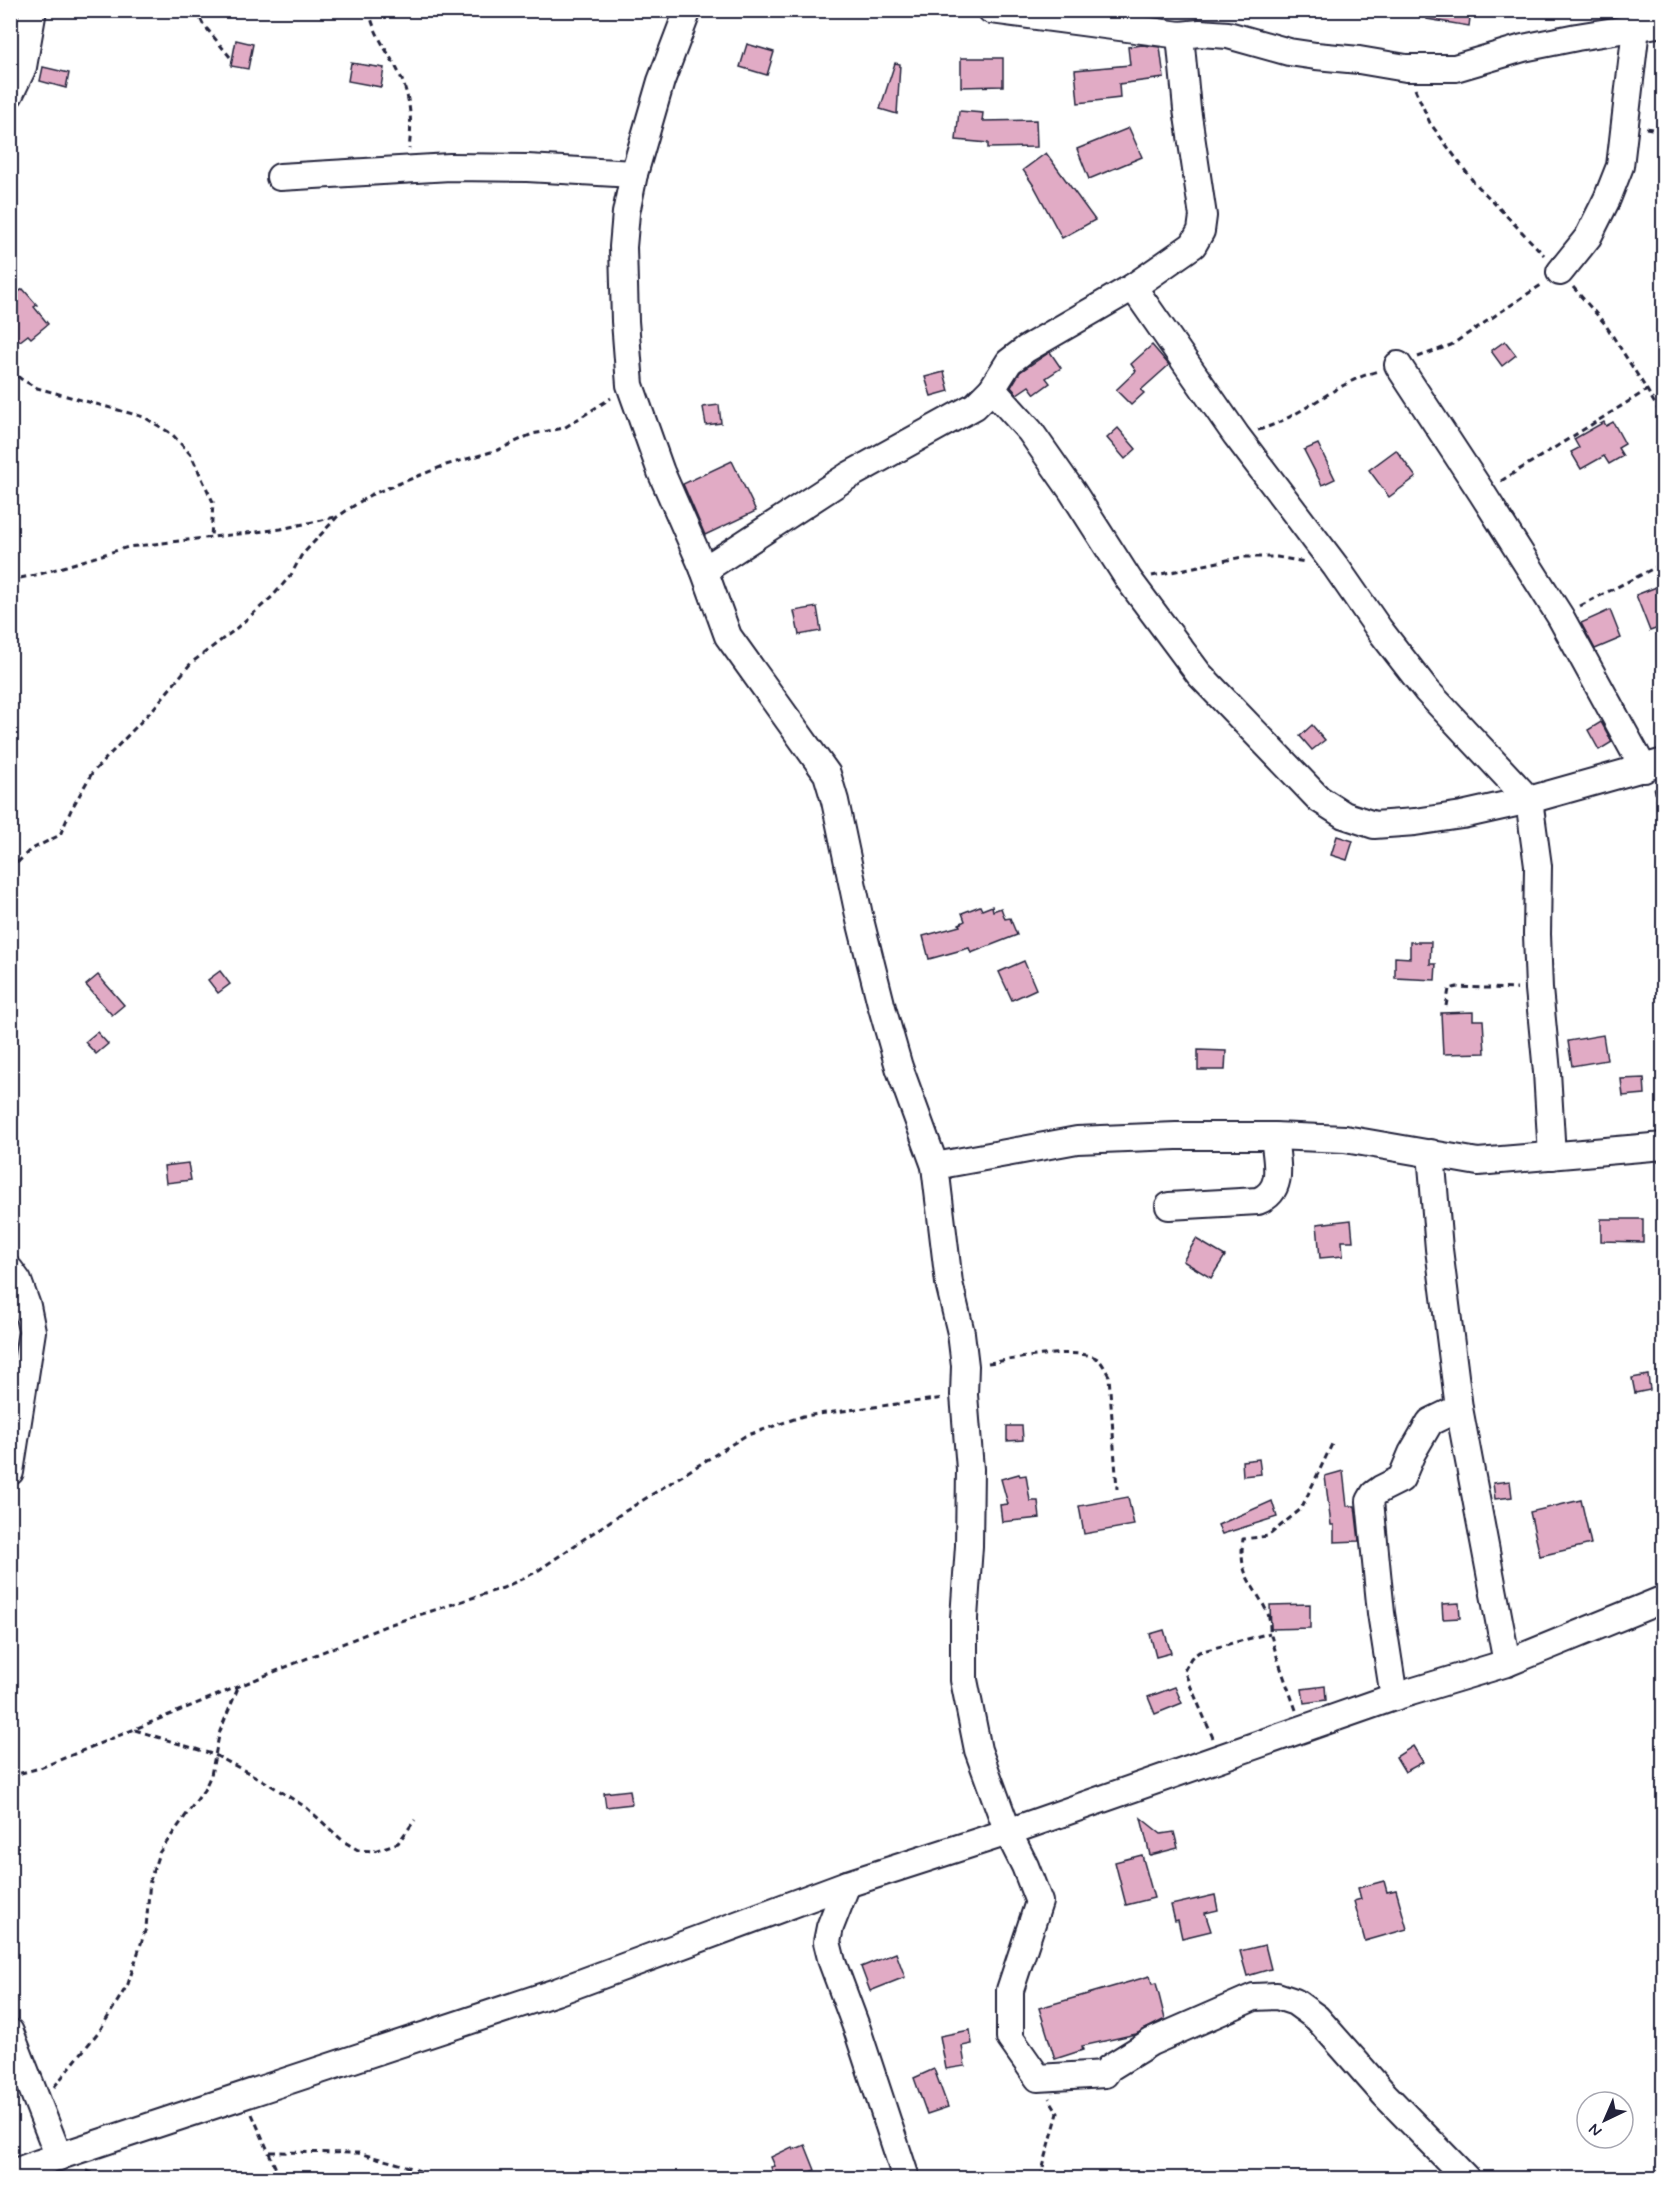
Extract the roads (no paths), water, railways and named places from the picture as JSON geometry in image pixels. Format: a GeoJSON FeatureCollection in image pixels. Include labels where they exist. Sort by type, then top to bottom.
{"type":"FeatureCollection","features":[{"type":"Feature","properties":{"kind":"street"},"geometry":{"type":"LineString","coordinates":[[10,94],[23,66],[33,10]]}},
{"type":"Feature","properties":{"kind":"street"},"geometry":{"type":"LineString","coordinates":[[688,10],[661,81],[634,174],[627,213],[623,247],[630,386],[661,472],[704,570],[728,636],[827,774],[881,1004],[899,1067],[935,1166],[949,1283],[961,1333],[965,1366],[964,1395],[970,1469],[964,1680],[978,1750],[1008,1832],[1039,1902],[1010,1990],[1010,2038],[1038,2078],[1105,2074],[1109,2068],[1151,2042],[1199,2023],[1254,1997],[1277,1996],[1295,2002],[1317,2018],[1385,2095],[1466,2178]]}},
{"type":"Feature","properties":{"kind":"street"},"geometry":{"type":"LineString","coordinates":[[991,10],[1195,26],[1289,52],[1406,68],[1455,68],[1534,46],[1664,23]]}},
{"type":"Feature","properties":{"kind":"street"},"geometry":{"type":"LineString","coordinates":[[704,570],[848,476],[975,406],[992,390],[1009,362],[1026,349],[1133,286],[1193,244],[1201,231],[1203,216],[1186,109],[1195,26]]}},
{"type":"Feature","properties":{"kind":"street"},"geometry":{"type":"LineString","coordinates":[[1560,272],[1588,237],[1620,166],[1636,28]]}},
{"type":"Feature","properties":{"kind":"street"},"geometry":{"type":"LineString","coordinates":[[280,177],[450,167],[527,168],[634,174]]}},
{"type":"Feature","properties":{"kind":"street"},"geometry":{"type":"LineString","coordinates":[[1133,286],[1236,435],[1336,567],[1379,629],[1427,691],[1529,800],[1538,866],[1539,989],[1552,1156]]}},
{"type":"Feature","properties":{"kind":"street"},"geometry":{"type":"LineString","coordinates":[[992,390],[1030,432],[1072,490],[1129,580],[1199,674],[1319,799],[1344,815],[1374,825],[1462,815],[1529,800],[1653,766],[1482,493],[1398,365]]}},
{"type":"Feature","properties":{"kind":"street"},"geometry":{"type":"LineString","coordinates":[[935,1166],[1077,1140],[1176,1136],[1344,1139],[1478,1162],[1664,1146]]}},
{"type":"Feature","properties":{"kind":"street"},"geometry":{"type":"LineString","coordinates":[[1169,1206],[1258,1201],[1268,1197],[1277,1181],[1274,1136]]}},
{"type":"Feature","properties":{"kind":"street"},"geometry":{"type":"LineString","coordinates":[[1431,1154],[1439,1249],[1459,1408],[1507,1663]]}},
{"type":"Feature","properties":{"kind":"street"},"geometry":{"type":"LineString","coordinates":[[10,1270],[18,1281],[27,1306],[32,1331],[10,1472]]}},
{"type":"Feature","properties":{"kind":"street"},"geometry":{"type":"LineString","coordinates":[[1394,1697],[1381,1613],[1370,1501],[1381,1489],[1401,1479],[1412,1453],[1430,1422],[1459,1408]]}},
{"type":"Feature","properties":{"kind":"street"},"geometry":{"type":"LineString","coordinates":[[10,2174],[556,1992],[847,1884],[1008,1832],[1394,1697],[1507,1663],[1664,1599]]}},
{"type":"Feature","properties":{"kind":"street"},"geometry":{"type":"LineString","coordinates":[[827,1942],[830,1927],[847,1884]]}},
{"type":"Feature","properties":{"kind":"street"},"geometry":{"type":"LineString","coordinates":[[794,1904],[815,1924],[827,1942],[906,2178]]}},
{"type":"Feature","properties":{"kind":"street"},"geometry":{"type":"LineString","coordinates":[[10,2032],[59,2157]]}}]}
